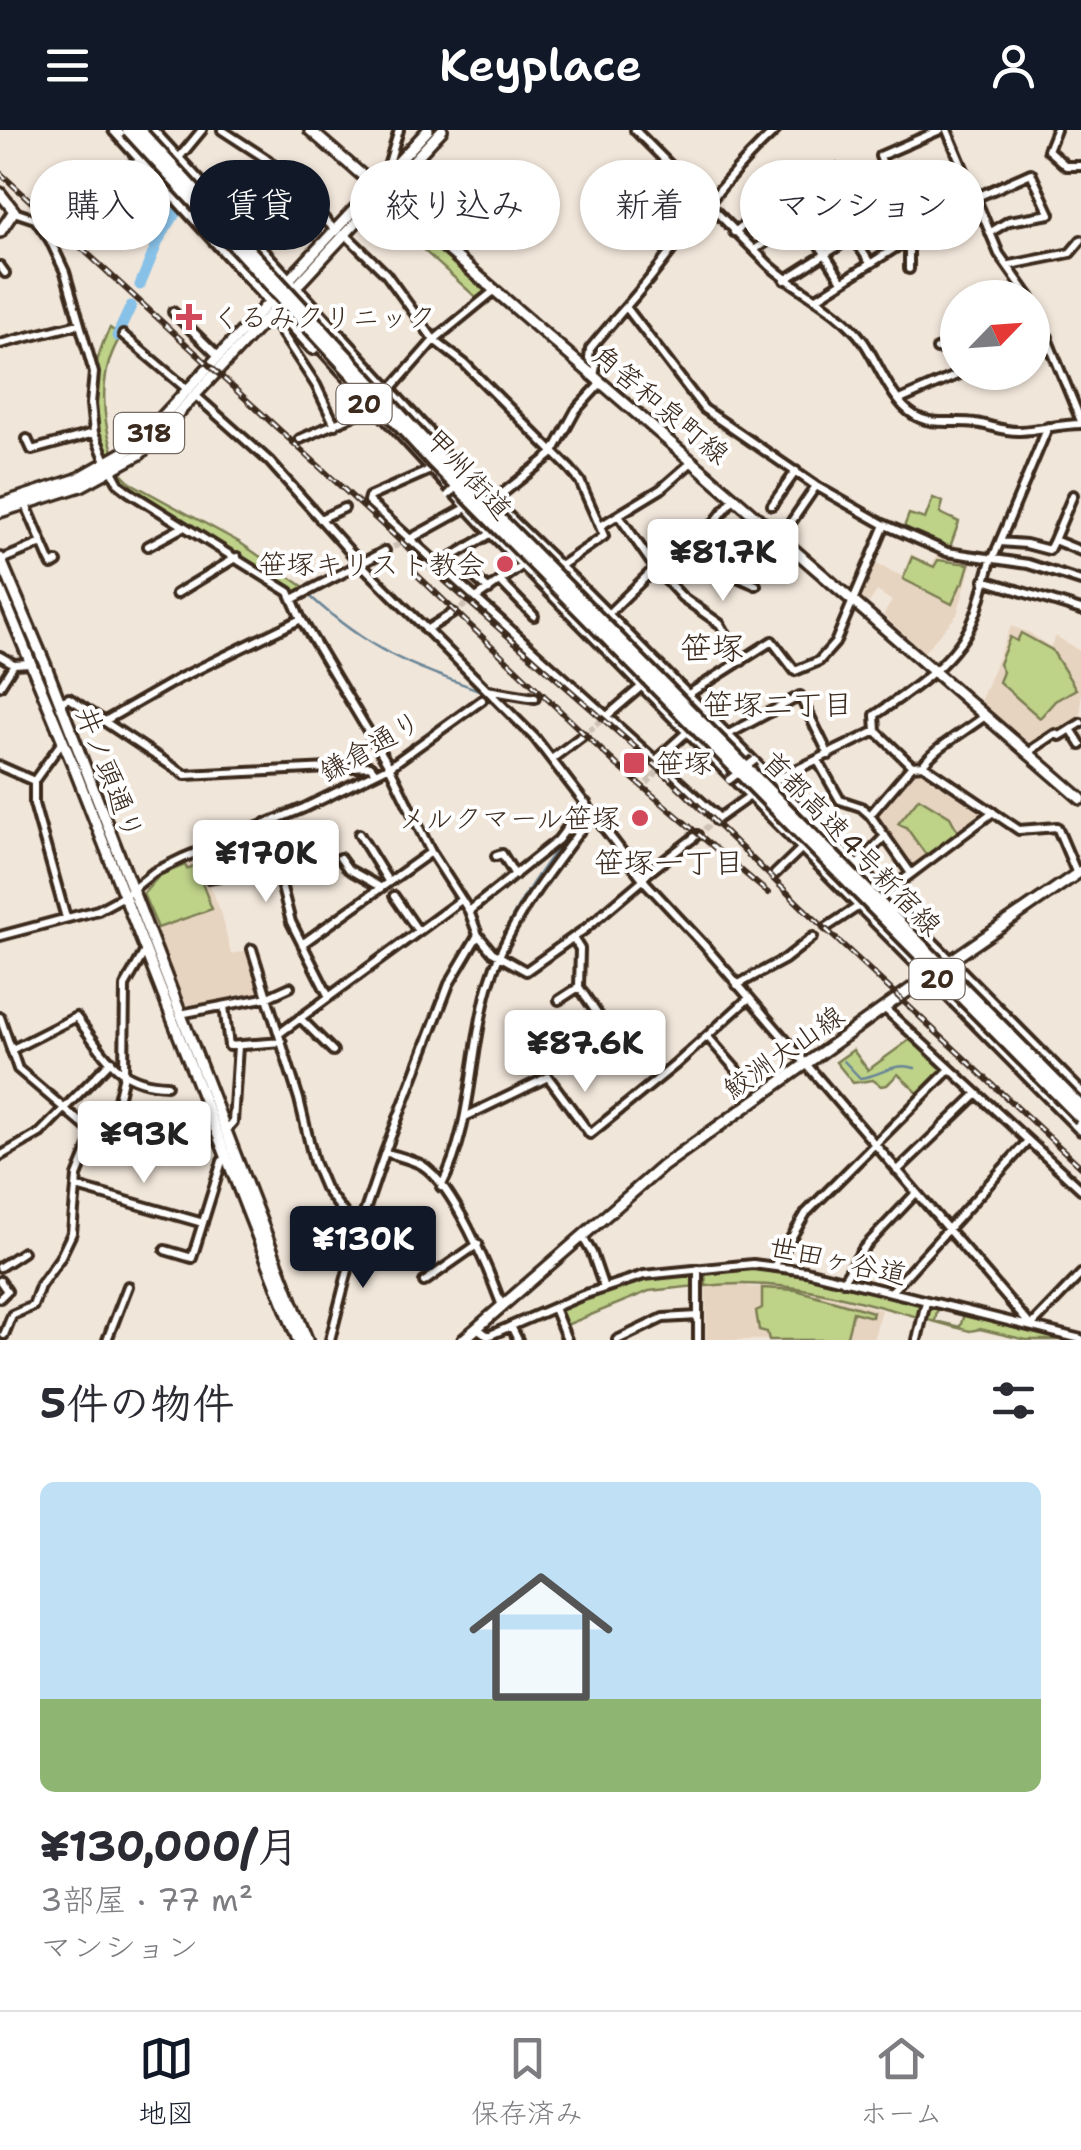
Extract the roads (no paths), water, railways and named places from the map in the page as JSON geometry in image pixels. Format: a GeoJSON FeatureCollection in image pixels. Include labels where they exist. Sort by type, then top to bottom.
{"type":"FeatureCollection","features":[{"type":"Feature","properties":{"kind":"highway","name":"20"},"geometry":{"type":"LineString","coordinates":[[122,130],[142,160]]}},
{"type":"Feature","properties":{"kind":"highway","name":"甲州街道"},"geometry":{"type":"LineString","coordinates":[[122,130],[452,495],[1080,1123]]}},
{"type":"Feature","properties":{"kind":"highway","name":"首都高速4号新宿線"},"geometry":{"type":"LineString","coordinates":[[122,130],[434,463],[1080,1123]]}},
{"type":"Feature","properties":{"kind":"highway","name":"甲州街道"},"geometry":{"type":"LineString","coordinates":[[140,130],[368,378],[469,472],[493,502],[1081,1100]]}},
{"type":"Feature","properties":{"kind":"highway","name":"首都高速4号新宿線"},"geometry":{"type":"LineString","coordinates":[[140,130],[428,446],[1081,1100]]}},
{"type":"Feature","properties":{"kind":"highway"},"geometry":{"type":"LineString","coordinates":[[150,130],[290,286],[469,472]]}},
{"type":"Feature","properties":{"kind":"highway","name":"20"},"geometry":{"type":"LineString","coordinates":[[170,191],[368,409],[452,495]]}},
{"type":"Feature","properties":{"kind":"highway","name":"20"},"geometry":{"type":"LineString","coordinates":[[770,783],[950,962],[1081,1100]]}},
{"type":"Feature","properties":{"kind":"highway","name":"20"},"geometry":{"type":"LineString","coordinates":[[800,844],[928,976],[1080,1123]]}},
{"type":"Feature","properties":{"kind":"main road","name":"角筈和泉町線"},"geometry":{"type":"LineString","coordinates":[[310,130],[350,168]]}},
{"type":"Feature","properties":{"kind":"main road"},"geometry":{"type":"LineString","coordinates":[[399,160],[428,130]]}},
{"type":"Feature","properties":{"kind":"main road"},"geometry":{"type":"LineString","coordinates":[[415,160],[442,130]]}},
{"type":"Feature","properties":{"kind":"main road"},"geometry":{"type":"LineString","coordinates":[[0,193],[12,204],[14,212],[0,232]]}},
{"type":"Feature","properties":{"kind":"main road"},"geometry":{"type":"LineString","coordinates":[[290,286],[350,221]]}},
{"type":"Feature","properties":{"kind":"main road","name":"角筈和泉町線"},"geometry":{"type":"LineString","coordinates":[[448,250],[1081,799]]}},
{"type":"Feature","properties":{"kind":"main road","name":"318"},"geometry":{"type":"LineString","coordinates":[[192,393],[218,356],[274,305]]}},
{"type":"Feature","properties":{"kind":"main road","name":"318"},"geometry":{"type":"LineString","coordinates":[[0,504],[140,454],[274,305]]}},
{"type":"Feature","properties":{"kind":"main road","name":"318"},"geometry":{"type":"LineString","coordinates":[[0,512],[82,486],[110,467]]}},
{"type":"Feature","properties":{"kind":"main road","name":"井ノ頭通り"},"geometry":{"type":"LineString","coordinates":[[1,559],[58,702],[145,951],[298,1340]]}},
{"type":"Feature","properties":{"kind":"main road"},"geometry":{"type":"LineString","coordinates":[[5,602],[1,577],[8,575]]}},
{"type":"Feature","properties":{"kind":"main road","name":"井ノ頭通り"},"geometry":{"type":"LineString","coordinates":[[0,589],[179,1014],[307,1340]]}},
{"type":"Feature","properties":{"kind":"main road","name":"鮫洲大山線"},"geometry":{"type":"LineString","coordinates":[[465,1339],[684,1150],[1079,872]]}},
{"type":"Feature","properties":{"kind":"street"},"geometry":{"type":"LineString","coordinates":[[178,159],[202,130]]}},
{"type":"Feature","properties":{"kind":"street"},"geometry":{"type":"LineString","coordinates":[[222,130],[268,160],[386,274],[434,340],[465,364],[554,450],[580,482],[604,536],[560,567]]}},
{"type":"Feature","properties":{"kind":"street"},"geometry":{"type":"LineString","coordinates":[[390,160],[399,130]]}},
{"type":"Feature","properties":{"kind":"street"},"geometry":{"type":"LineString","coordinates":[[635,130],[664,160]]}},
{"type":"Feature","properties":{"kind":"street"},"geometry":{"type":"LineString","coordinates":[[882,160],[880,156],[944,130],[959,160]]}},
{"type":"Feature","properties":{"kind":"street"},"geometry":{"type":"LineString","coordinates":[[1056,130],[1048,150],[1066,166],[1081,166]]}},
{"type":"Feature","properties":{"kind":"street"},"geometry":{"type":"LineString","coordinates":[[720,186],[774,131]]}},
{"type":"Feature","properties":{"kind":"street"},"geometry":{"type":"LineString","coordinates":[[984,191],[1031,173],[1050,214],[1008,221],[992,232]]}},
{"type":"Feature","properties":{"kind":"street"},"geometry":{"type":"LineString","coordinates":[[14,212],[30,218]]}},
{"type":"Feature","properties":{"kind":"street"},"geometry":{"type":"LineString","coordinates":[[984,214],[1003,262],[1018,280]]}},
{"type":"Feature","properties":{"kind":"street"},"geometry":{"type":"LineString","coordinates":[[720,218],[740,237]]}},
{"type":"Feature","properties":{"kind":"street"},"geometry":{"type":"LineString","coordinates":[[734,232],[740,228]]}},
{"type":"Feature","properties":{"kind":"street"},"geometry":{"type":"LineString","coordinates":[[1008,265],[1070,253],[1081,240]]}},
{"type":"Feature","properties":{"kind":"street"},"geometry":{"type":"LineString","coordinates":[[53,250],[64,272],[94,374],[94,433],[122,487],[296,597],[301,619],[389,766],[431,852],[469,911],[478,935],[496,954],[526,971],[585,928],[696,835]]}},
{"type":"Feature","properties":{"kind":"street"},"geometry":{"type":"LineString","coordinates":[[493,502],[554,450],[598,380],[596,366],[589,358],[590,349],[670,250]]}},
{"type":"Feature","properties":{"kind":"street"},"geometry":{"type":"LineString","coordinates":[[754,250],[861,338],[889,388],[924,420],[978,423],[1012,431],[1081,422],[1050,341]]}},
{"type":"Feature","properties":{"kind":"street"},"geometry":{"type":"LineString","coordinates":[[822,250],[842,281]]}},
{"type":"Feature","properties":{"kind":"street"},"geometry":{"type":"LineString","coordinates":[[786,280],[829,250]]}},
{"type":"Feature","properties":{"kind":"street"},"geometry":{"type":"LineString","coordinates":[[861,250],[870,263]]}},
{"type":"Feature","properties":{"kind":"street"},"geometry":{"type":"LineString","coordinates":[[817,298],[890,250]]}},
{"type":"Feature","properties":{"kind":"street"},"geometry":{"type":"LineString","coordinates":[[909,269],[910,250]]}},
{"type":"Feature","properties":{"kind":"street"},"geometry":{"type":"LineString","coordinates":[[388,391],[434,340],[496,289]]}},
{"type":"Feature","properties":{"kind":"street"},"geometry":{"type":"LineString","coordinates":[[274,305],[335,425]]}},
{"type":"Feature","properties":{"kind":"street"},"geometry":{"type":"LineString","coordinates":[[626,307],[704,410],[816,486],[885,525],[947,552],[1028,564],[1081,581]]}},
{"type":"Feature","properties":{"kind":"street"},"geometry":{"type":"LineString","coordinates":[[173,312],[218,356]]}},
{"type":"Feature","properties":{"kind":"street"},"geometry":{"type":"LineString","coordinates":[[0,344],[79,324]]}},
{"type":"Feature","properties":{"kind":"street"},"geometry":{"type":"LineString","coordinates":[[123,335],[266,458],[362,564],[553,758],[643,878],[1031,1326],[1081,1274]]}},
{"type":"Feature","properties":{"kind":"street"},"geometry":{"type":"LineString","coordinates":[[900,400],[940,382]]}},
{"type":"Feature","properties":{"kind":"street"},"geometry":{"type":"LineString","coordinates":[[300,439],[368,409]]}},
{"type":"Feature","properties":{"kind":"street"},"geometry":{"type":"LineString","coordinates":[[912,766],[876,731],[876,714],[934,671],[975,618],[992,558],[1048,427]]}},
{"type":"Feature","properties":{"kind":"street"},"geometry":{"type":"LineString","coordinates":[[27,439],[32,450],[94,433]]}},
{"type":"Feature","properties":{"kind":"street"},"geometry":{"type":"LineString","coordinates":[[602,525],[661,489],[693,461]]}},
{"type":"Feature","properties":{"kind":"street"},"geometry":{"type":"LineString","coordinates":[[428,471],[369,497],[368,501],[474,600],[657,759],[716,817],[770,783],[876,731]]}},
{"type":"Feature","properties":{"kind":"street"},"geometry":{"type":"LineString","coordinates":[[452,495],[469,472]]}},
{"type":"Feature","properties":{"kind":"street"},"geometry":{"type":"LineString","coordinates":[[772,504],[796,472]]}},
{"type":"Feature","properties":{"kind":"street"},"geometry":{"type":"LineString","coordinates":[[790,524],[816,486]]}},
{"type":"Feature","properties":{"kind":"street"},"geometry":{"type":"LineString","coordinates":[[1000,542],[1048,550],[1073,495]]}},
{"type":"Feature","properties":{"kind":"street"},"geometry":{"type":"LineString","coordinates":[[665,578],[696,548],[735,497]]}},
{"type":"Feature","properties":{"kind":"street"},"geometry":{"type":"LineString","coordinates":[[26,504],[52,565],[57,562]]}},
{"type":"Feature","properties":{"kind":"street"},"geometry":{"type":"LineString","coordinates":[[408,540],[468,507]]}},
{"type":"Feature","properties":{"kind":"street"},"geometry":{"type":"LineString","coordinates":[[320,519],[344,508]]}},
{"type":"Feature","properties":{"kind":"street"},"geometry":{"type":"LineString","coordinates":[[619,516],[655,568],[682,597],[720,624],[742,661]]}},
{"type":"Feature","properties":{"kind":"street"},"geometry":{"type":"LineString","coordinates":[[686,696],[772,642],[795,671],[810,666],[835,643],[885,525]]}},
{"type":"Feature","properties":{"kind":"street"},"geometry":{"type":"LineString","coordinates":[[148,546],[184,526]]}},
{"type":"Feature","properties":{"kind":"street"},"geometry":{"type":"LineString","coordinates":[[438,566],[493,533]]}},
{"type":"Feature","properties":{"kind":"street"},"geometry":{"type":"LineString","coordinates":[[777,558],[783,539]]}},
{"type":"Feature","properties":{"kind":"street"},"geometry":{"type":"LineString","coordinates":[[1054,540],[1081,550]]}},
{"type":"Feature","properties":{"kind":"street"},"geometry":{"type":"LineString","coordinates":[[1,559],[42,543]]}},
{"type":"Feature","properties":{"kind":"street"},"geometry":{"type":"LineString","coordinates":[[696,548],[735,576],[756,584]]}},
{"type":"Feature","properties":{"kind":"street"},"geometry":{"type":"LineString","coordinates":[[296,597],[385,551]]}},
{"type":"Feature","properties":{"kind":"street"},"geometry":{"type":"LineString","coordinates":[[176,594],[237,557]]}},
{"type":"Feature","properties":{"kind":"street"},"geometry":{"type":"LineString","coordinates":[[474,600],[524,564]]}},
{"type":"Feature","properties":{"kind":"street"},"geometry":{"type":"LineString","coordinates":[[607,615],[655,568]]}},
{"type":"Feature","properties":{"kind":"street"},"geometry":{"type":"LineString","coordinates":[[470,573],[489,590]]}},
{"type":"Feature","properties":{"kind":"street"},"geometry":{"type":"LineString","coordinates":[[984,580],[1081,610]]}},
{"type":"Feature","properties":{"kind":"street"},"geometry":{"type":"LineString","coordinates":[[500,582],[534,616]]}},
{"type":"Feature","properties":{"kind":"street"},"geometry":{"type":"LineString","coordinates":[[426,630],[453,613]]}},
{"type":"Feature","properties":{"kind":"street"},"geometry":{"type":"LineString","coordinates":[[105,722],[184,676],[301,619]]}},
{"type":"Feature","properties":{"kind":"street"},"geometry":{"type":"LineString","coordinates":[[0,656],[14,664],[30,663]]}},
{"type":"Feature","properties":{"kind":"street"},"geometry":{"type":"LineString","coordinates":[[0,686],[14,664]]}},
{"type":"Feature","properties":{"kind":"street"},"geometry":{"type":"LineString","coordinates":[[608,716],[643,685]]}},
{"type":"Feature","properties":{"kind":"street"},"geometry":{"type":"LineString","coordinates":[[486,690],[534,698]]}},
{"type":"Feature","properties":{"kind":"street"},"geometry":{"type":"LineString","coordinates":[[498,701],[510,692]]}},
{"type":"Feature","properties":{"kind":"street"},"geometry":{"type":"LineString","coordinates":[[726,736],[800,696],[830,755]]}},
{"type":"Feature","properties":{"kind":"street"},"geometry":{"type":"LineString","coordinates":[[58,702],[69,698],[185,775],[370,766],[376,772]]}},
{"type":"Feature","properties":{"kind":"street","name":"鎌倉通り"},"geometry":{"type":"LineString","coordinates":[[0,936],[98,910],[154,872],[389,766],[482,700]]}},
{"type":"Feature","properties":{"kind":"street"},"geometry":{"type":"LineString","coordinates":[[923,765],[932,752],[986,716]]}},
{"type":"Feature","properties":{"kind":"street"},"geometry":{"type":"LineString","coordinates":[[1030,755],[1055,734],[1060,736],[1081,723]]}},
{"type":"Feature","properties":{"kind":"street"},"geometry":{"type":"LineString","coordinates":[[1071,730],[1081,746]]}},
{"type":"Feature","properties":{"kind":"street"},"geometry":{"type":"LineString","coordinates":[[657,759],[688,732]]}},
{"type":"Feature","properties":{"kind":"street"},"geometry":{"type":"LineString","coordinates":[[553,758],[582,736]]}},
{"type":"Feature","properties":{"kind":"street"},"geometry":{"type":"LineString","coordinates":[[63,741],[34,781],[34,813],[66,918]]}},
{"type":"Feature","properties":{"kind":"street"},"geometry":{"type":"LineString","coordinates":[[729,780],[754,760]]}},
{"type":"Feature","properties":{"kind":"street"},"geometry":{"type":"LineString","coordinates":[[818,761],[840,800],[861,806],[870,815],[910,872]]}},
{"type":"Feature","properties":{"kind":"street"},"geometry":{"type":"LineString","coordinates":[[870,815],[912,766],[923,765],[1020,830],[1057,827],[1079,872]]}},
{"type":"Feature","properties":{"kind":"street"},"geometry":{"type":"LineString","coordinates":[[0,766],[34,781]]}},
{"type":"Feature","properties":{"kind":"street"},"geometry":{"type":"LineString","coordinates":[[469,911],[558,840],[589,808]]}},
{"type":"Feature","properties":{"kind":"street"},"geometry":{"type":"LineString","coordinates":[[441,1187],[458,1149],[496,954],[589,808]]}},
{"type":"Feature","properties":{"kind":"street"},"geometry":{"type":"LineString","coordinates":[[884,896],[910,872],[994,813]]}},
{"type":"Feature","properties":{"kind":"street"},"geometry":{"type":"LineString","coordinates":[[265,824],[284,903],[329,1001]]}},
{"type":"Feature","properties":{"kind":"street"},"geometry":{"type":"LineString","coordinates":[[359,834],[388,881]]}},
{"type":"Feature","properties":{"kind":"street"},"geometry":{"type":"LineString","coordinates":[[855,867],[885,836]]}},
{"type":"Feature","properties":{"kind":"street"},"geometry":{"type":"LineString","coordinates":[[775,874],[800,844]]}},
{"type":"Feature","properties":{"kind":"street"},"geometry":{"type":"LineString","coordinates":[[199,850],[208,878],[231,874],[274,853]]}},
{"type":"Feature","properties":{"kind":"street"},"geometry":{"type":"LineString","coordinates":[[302,944],[431,852]]}},
{"type":"Feature","properties":{"kind":"street"},"geometry":{"type":"LineString","coordinates":[[496,856],[502,854],[515,875]]}},
{"type":"Feature","properties":{"kind":"street"},"geometry":{"type":"LineString","coordinates":[[340,858],[348,869],[380,887]]}},
{"type":"Feature","properties":{"kind":"street"},"geometry":{"type":"LineString","coordinates":[[394,896],[418,931]]}},
{"type":"Feature","properties":{"kind":"street"},"geometry":{"type":"LineString","coordinates":[[224,1005],[229,1046],[281,1037],[300,1018],[329,1001],[461,900]]}},
{"type":"Feature","properties":{"kind":"street"},"geometry":{"type":"LineString","coordinates":[[827,928],[859,906]]}},
{"type":"Feature","properties":{"kind":"street"},"geometry":{"type":"LineString","coordinates":[[331,1339],[358,1231],[385,1152],[449,984],[478,935]]}},
{"type":"Feature","properties":{"kind":"street"},"geometry":{"type":"LineString","coordinates":[[573,937],[580,949],[579,987],[600,1018]]}},
{"type":"Feature","properties":{"kind":"street"},"geometry":{"type":"LineString","coordinates":[[737,984],[785,959],[811,939]]}},
{"type":"Feature","properties":{"kind":"street"},"geometry":{"type":"LineString","coordinates":[[252,949],[281,1037],[314,1162],[324,1188],[358,1231]]}},
{"type":"Feature","properties":{"kind":"street"},"geometry":{"type":"LineString","coordinates":[[14,1340],[2,1333],[12,1315],[33,1306],[40,1286],[60,1258],[72,1233],[77,1176],[94,1134],[116,1106],[124,1075],[125,986],[145,951]]}},
{"type":"Feature","properties":{"kind":"street"},"geometry":{"type":"LineString","coordinates":[[179,1014],[268,998],[290,987]]}},
{"type":"Feature","properties":{"kind":"street"},"geometry":{"type":"LineString","coordinates":[[559,1000],[579,987]]}},
{"type":"Feature","properties":{"kind":"street"},"geometry":{"type":"LineString","coordinates":[[464,1118],[548,1077],[590,1134],[748,999]]}},
{"type":"Feature","properties":{"kind":"street"},"geometry":{"type":"LineString","coordinates":[[884,1008],[1081,1189]]}},
{"type":"Feature","properties":{"kind":"street"},"geometry":{"type":"LineString","coordinates":[[11,1050],[76,1017],[124,1075],[146,1085],[167,1085]]}},
{"type":"Feature","properties":{"kind":"street"},"geometry":{"type":"LineString","coordinates":[[0,1018],[18,1069],[94,1134]]}},
{"type":"Feature","properties":{"kind":"street"},"geometry":{"type":"LineString","coordinates":[[300,1018],[333,1051]]}},
{"type":"Feature","properties":{"kind":"street"},"geometry":{"type":"LineString","coordinates":[[707,1036],[740,1074]]}},
{"type":"Feature","properties":{"kind":"street"},"geometry":{"type":"LineString","coordinates":[[225,1130],[233,1122],[238,1046]]}},
{"type":"Feature","properties":{"kind":"street"},"geometry":{"type":"LineString","coordinates":[[0,1156],[40,1134],[111,1061]]}},
{"type":"Feature","properties":{"kind":"street"},"geometry":{"type":"LineString","coordinates":[[775,1266],[806,1213],[949,1070]]}},
{"type":"Feature","properties":{"kind":"street"},"geometry":{"type":"LineString","coordinates":[[896,1171],[976,1095]]}},
{"type":"Feature","properties":{"kind":"street"},"geometry":{"type":"LineString","coordinates":[[890,1293],[1027,1142]]}},
{"type":"Feature","properties":{"kind":"street"},"geometry":{"type":"LineString","coordinates":[[385,1152],[424,1166],[441,1187],[478,1244],[502,1306]]}},
{"type":"Feature","properties":{"kind":"street"},"geometry":{"type":"LineString","coordinates":[[165,1250],[192,1258],[222,1161],[227,1159]]}},
{"type":"Feature","properties":{"kind":"street"},"geometry":{"type":"LineString","coordinates":[[77,1189],[92,1188],[203,1223]]}},
{"type":"Feature","properties":{"kind":"street"},"geometry":{"type":"LineString","coordinates":[[843,1281],[863,1249],[916,1192]]}},
{"type":"Feature","properties":{"kind":"street"},"geometry":{"type":"LineString","coordinates":[[582,1236],[604,1288]]}},
{"type":"Feature","properties":{"kind":"street"},"geometry":{"type":"LineString","coordinates":[[424,1282],[478,1244]]}},
{"type":"Feature","properties":{"kind":"street"},"geometry":{"type":"LineString","coordinates":[[0,1267],[22,1252]]}},
{"type":"Feature","properties":{"kind":"street","name":"世田ヶ谷道"},"geometry":{"type":"LineString","coordinates":[[477,1328],[487,1336],[644,1275],[735,1264],[775,1266],[1081,1339]]}},
{"type":"Feature","properties":{"kind":"street"},"geometry":{"type":"LineString","coordinates":[[698,1269],[698,1340]]}},
{"type":"Feature","properties":{"kind":"street"},"geometry":{"type":"LineString","coordinates":[[0,1281],[7,1291],[0,1298]]}},
{"type":"Feature","properties":{"kind":"street"},"geometry":{"type":"LineString","coordinates":[[106,1340],[128,1286]]}},
{"type":"Feature","properties":{"kind":"street"},"geometry":{"type":"LineString","coordinates":[[917,1340],[926,1302]]}},
{"type":"Feature","properties":{"kind":"street"},"geometry":{"type":"LineString","coordinates":[[554,1308],[567,1340]]}},
{"type":"Feature","properties":{"kind":"street"},"geometry":{"type":"LineString","coordinates":[[617,1340],[632,1337],[662,1318],[698,1316]]}},
{"type":"Feature","properties":{"kind":"street"},"geometry":{"type":"LineString","coordinates":[[511,1326],[518,1340]]}},
{"type":"Feature","properties":{"kind":"waterway"},"geometry":{"type":"LineString","coordinates":[[140,285],[159,239],[177,211]]}},
{"type":"Feature","properties":{"kind":"waterway"},"geometry":{"type":"LineString","coordinates":[[117,336],[131,306]]}},
{"type":"Feature","properties":{"kind":"waterway"},"geometry":{"type":"LineString","coordinates":[[311,597],[351,630],[389,654],[479,690]]}},
{"type":"Feature","properties":{"kind":"waterway"},"geometry":{"type":"LineString","coordinates":[[487,975],[517,908],[588,808]]}},
{"type":"Feature","properties":{"kind":"waterway"},"geometry":{"type":"LineString","coordinates":[[844,1061],[860,1078],[900,1066],[915,1068]]}},
{"type":"Feature","properties":{"kind":"tunnel"},"geometry":{"type":"LineString","coordinates":[[385,551],[406,541]]}},
{"type":"Feature","properties":{"kind":"tunnel"},"geometry":{"type":"LineString","coordinates":[[453,613],[473,600]]}},
{"type":"Feature","properties":{"kind":"tunnel"},"geometry":{"type":"LineString","coordinates":[[582,736],[607,716]]}},
{"type":"Feature","properties":{"kind":"tunnel"},"geometry":{"type":"LineString","coordinates":[[636,764],[651,778]]}},
{"type":"Feature","properties":{"kind":"tunnel"},"geometry":{"type":"LineString","coordinates":[[641,790],[663,765]]}},
{"type":"Feature","properties":{"kind":"tunnel"},"geometry":{"type":"LineString","coordinates":[[697,835],[716,820]]}},
{"type":"Feature","properties":{"kind":"railway"},"geometry":{"type":"LineString","coordinates":[[0,173],[422,561],[660,769],[1081,1167]]}},
{"type":"Feature","properties":{"kind":"railway"},"geometry":{"type":"LineString","coordinates":[[416,574],[617,765],[768,893]]}},
{"type":"Feature","properties":{"kind":"place","name":"くるみクリニック"},"geometry":{"type":"Point","coordinates":[189,317]}},
{"type":"Feature","properties":{"kind":"place","name":"笹塚キリスト教会"},"geometry":{"type":"Point","coordinates":[505,564]}},
{"type":"Feature","properties":{"kind":"place","name":"笹塚"},"geometry":{"type":"Point","coordinates":[634,763]}},
{"type":"Feature","properties":{"kind":"place","name":"メルクマール笹塚"},"geometry":{"type":"Point","coordinates":[640,818]}},
{"type":"Feature","properties":{"kind":"district","name":"笹塚"},"geometry":{"type":"Point","coordinates":[712,647]}},
{"type":"Feature","properties":{"kind":"district","name":"笹塚二丁目"},"geometry":{"type":"Point","coordinates":[778,704]}},
{"type":"Feature","properties":{"kind":"district","name":"笹塚一丁目"},"geometry":{"type":"Point","coordinates":[669,862]}}]}
